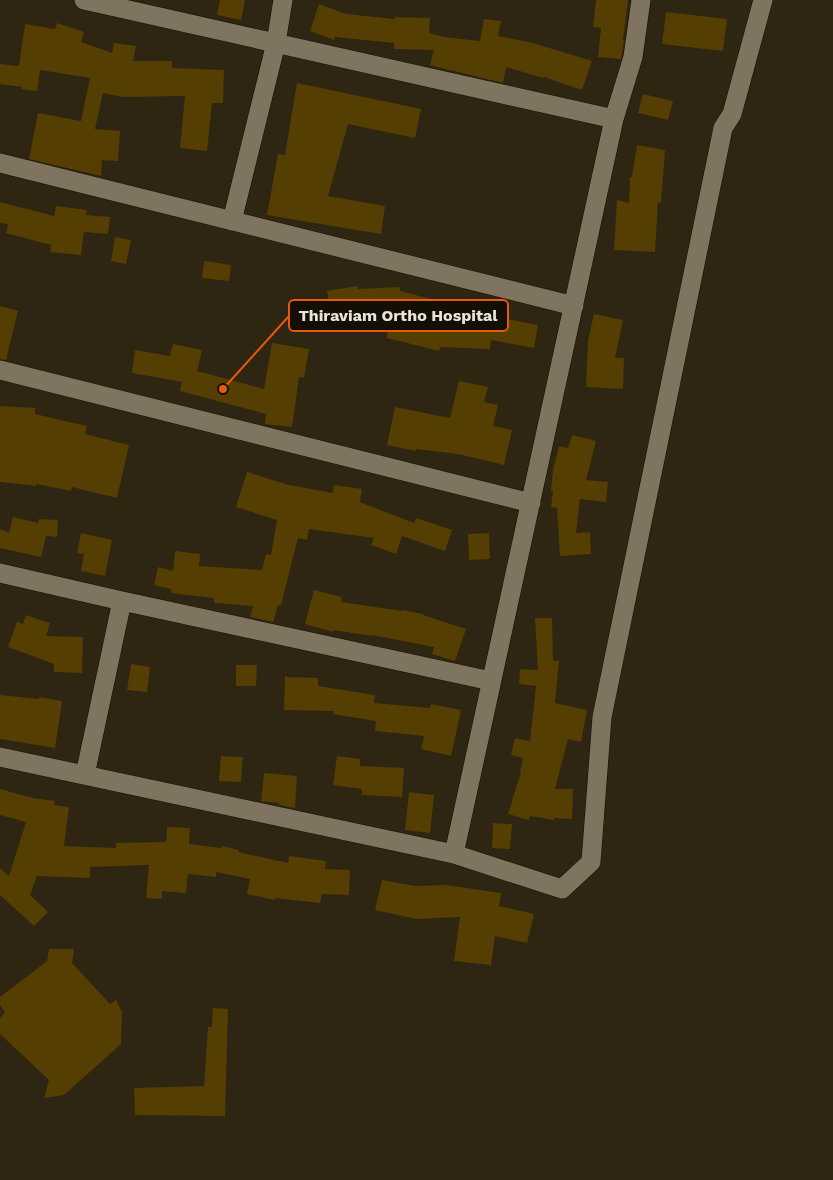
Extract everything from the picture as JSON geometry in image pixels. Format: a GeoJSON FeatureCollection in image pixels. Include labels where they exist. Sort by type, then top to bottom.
{"type":"FeatureCollection","features":[{"type":"Feature","properties":{"kind":"street"},"geometry":{"type":"LineString","coordinates":[[84,0],[614,119]]}},
{"type":"Feature","properties":{"kind":"street"},"geometry":{"type":"LineString","coordinates":[[232,221],[276,43],[283,0]]}},
{"type":"Feature","properties":{"kind":"street"},"geometry":{"type":"LineString","coordinates":[[454,854],[614,119],[633,56],[641,0]]}},
{"type":"Feature","properties":{"kind":"street"},"geometry":{"type":"LineString","coordinates":[[0,757],[454,854],[562,889],[591,862],[602,717],[723,128],[732,114],[764,0]]}},
{"type":"Feature","properties":{"kind":"street"},"geometry":{"type":"LineString","coordinates":[[0,163],[574,306]]}},
{"type":"Feature","properties":{"kind":"street"},"geometry":{"type":"LineString","coordinates":[[0,370],[531,503]]}},
{"type":"Feature","properties":{"kind":"street"},"geometry":{"type":"LineString","coordinates":[[0,573],[491,681]]}},
{"type":"Feature","properties":{"kind":"street"},"geometry":{"type":"LineString","coordinates":[[85,775],[122,601]]}},
{"type":"Feature","properties":{"kind":"building"},"geometry":{"type":"Polygon","coordinates":[[[220,0],[245,0],[241,20],[217,15],[220,0]]]}},
{"type":"Feature","properties":{"kind":"building"},"geometry":{"type":"Polygon","coordinates":[[[596,0],[628,0],[621,59],[598,57],[601,28],[593,27],[596,0]]]}},
{"type":"Feature","properties":{"kind":"building"},"geometry":{"type":"Polygon","coordinates":[[[319,4],[346,14],[395,19],[395,17],[430,18],[429,33],[444,37],[480,41],[484,19],[501,21],[498,36],[533,43],[592,61],[582,90],[506,67],[503,83],[430,65],[434,50],[394,49],[394,43],[335,37],[334,40],[310,31],[319,4]]]}},
{"type":"Feature","properties":{"kind":"building"},"geometry":{"type":"Polygon","coordinates":[[[666,12],[727,19],[723,51],[662,44],[666,12]]]}},
{"type":"Feature","properties":{"kind":"building"},"geometry":{"type":"Polygon","coordinates":[[[57,23],[84,32],[81,42],[112,53],[114,43],[136,46],[133,61],[172,61],[172,68],[224,70],[223,103],[212,103],[207,151],[180,148],[185,96],[123,97],[103,93],[95,129],[120,131],[118,161],[102,160],[101,176],[29,159],[38,113],[81,121],[90,78],[40,70],[37,91],[21,89],[22,87],[0,84],[0,64],[19,66],[25,24],[55,29],[57,23]]]}},
{"type":"Feature","properties":{"kind":"building"},"geometry":{"type":"Polygon","coordinates":[[[297,83],[421,109],[415,138],[348,124],[328,196],[385,206],[381,234],[267,215],[278,154],[285,155],[297,83]]]}},
{"type":"Feature","properties":{"kind":"building"},"geometry":{"type":"Polygon","coordinates":[[[643,94],[673,101],[668,120],[638,113],[643,94]]]}},
{"type":"Feature","properties":{"kind":"building"},"geometry":{"type":"Polygon","coordinates":[[[637,145],[665,150],[661,203],[658,202],[655,252],[614,250],[617,200],[629,203],[630,177],[632,177],[637,145]]]}},
{"type":"Feature","properties":{"kind":"building"},"geometry":{"type":"Polygon","coordinates":[[[0,202],[54,216],[56,206],[87,210],[86,215],[110,217],[108,234],[84,232],[81,255],[50,252],[51,245],[6,233],[8,224],[0,223],[0,202]]]}},
{"type":"Feature","properties":{"kind":"building"},"geometry":{"type":"Polygon","coordinates":[[[115,237],[131,240],[126,264],[111,261],[115,237]]]}},
{"type":"Feature","properties":{"kind":"building"},"geometry":{"type":"Polygon","coordinates":[[[204,261],[231,265],[229,281],[202,278],[204,261]]]}},
{"type":"Feature","properties":{"kind":"building"},"geometry":{"type":"Polygon","coordinates":[[[357,286],[358,289],[400,287],[400,291],[462,307],[462,302],[479,303],[478,314],[492,314],[492,316],[538,325],[534,348],[491,340],[490,349],[440,347],[439,351],[387,338],[388,325],[375,326],[375,320],[334,327],[327,291],[357,286]]]}},
{"type":"Feature","properties":{"kind":"building"},"geometry":{"type":"Polygon","coordinates":[[[0,306],[18,311],[6,360],[0,359],[0,306]]]}},
{"type":"Feature","properties":{"kind":"building"},"geometry":{"type":"Polygon","coordinates":[[[594,314],[623,320],[615,358],[624,358],[623,389],[586,387],[588,341],[594,314]]]}},
{"type":"Feature","properties":{"kind":"building"},"geometry":{"type":"Polygon","coordinates":[[[272,343],[309,349],[304,378],[299,377],[292,427],[265,424],[266,414],[180,391],[182,382],[132,373],[135,350],[170,356],[173,344],[202,350],[197,371],[264,389],[272,343]]]}},
{"type":"Feature","properties":{"kind":"building"},"geometry":{"type":"Polygon","coordinates":[[[459,381],[488,387],[484,402],[498,405],[493,426],[512,430],[504,465],[458,454],[416,449],[415,451],[387,445],[395,407],[450,418],[459,381]]]}},
{"type":"Feature","properties":{"kind":"building"},"geometry":{"type":"Polygon","coordinates":[[[0,406],[35,408],[35,414],[87,426],[85,434],[129,445],[117,498],[72,487],[71,491],[36,484],[36,486],[0,482],[0,406]]]}},
{"type":"Feature","properties":{"kind":"building"},"geometry":{"type":"Polygon","coordinates":[[[572,435],[596,441],[586,480],[608,482],[606,502],[580,499],[576,533],[590,532],[591,554],[560,556],[557,508],[551,507],[553,470],[559,446],[568,448],[572,435]]]}},
{"type":"Feature","properties":{"kind":"building"},"geometry":{"type":"Polygon","coordinates":[[[247,472],[289,485],[333,493],[334,485],[362,489],[360,502],[414,523],[416,518],[452,530],[445,551],[402,536],[396,554],[371,545],[374,538],[309,529],[307,540],[298,538],[281,605],[278,605],[273,622],[250,617],[253,606],[214,603],[214,598],[171,593],[171,589],[154,585],[158,567],[173,571],[175,551],[200,554],[199,566],[262,570],[266,554],[271,555],[277,520],[236,507],[247,472]]]}},
{"type":"Feature","properties":{"kind":"building"},"geometry":{"type":"Polygon","coordinates":[[[13,517],[38,523],[39,519],[58,520],[57,537],[46,536],[41,557],[0,548],[0,529],[9,533],[13,517]]]}},
{"type":"Feature","properties":{"kind":"building"},"geometry":{"type":"Polygon","coordinates":[[[81,533],[112,540],[105,576],[81,571],[84,554],[77,553],[81,533]]]}},
{"type":"Feature","properties":{"kind":"building"},"geometry":{"type":"Polygon","coordinates":[[[489,533],[490,559],[469,560],[468,534],[489,533]]]}},
{"type":"Feature","properties":{"kind":"building"},"geometry":{"type":"Polygon","coordinates":[[[314,590],[342,597],[341,602],[423,614],[466,629],[455,661],[432,654],[434,647],[372,635],[333,630],[333,632],[305,624],[314,590]]]}},
{"type":"Feature","properties":{"kind":"building"},"geometry":{"type":"Polygon","coordinates":[[[26,615],[50,623],[46,636],[83,637],[82,673],[54,672],[54,664],[8,647],[17,622],[23,624],[26,615]]]}},
{"type":"Feature","properties":{"kind":"building"},"geometry":{"type":"Polygon","coordinates":[[[535,618],[552,618],[553,661],[559,661],[555,703],[587,710],[581,742],[568,739],[555,789],[573,789],[572,819],[554,818],[554,820],[530,816],[529,820],[508,814],[521,772],[523,758],[511,755],[515,738],[530,741],[536,686],[519,684],[520,669],[538,670],[535,618]]]}},
{"type":"Feature","properties":{"kind":"building"},"geometry":{"type":"Polygon","coordinates":[[[131,664],[150,667],[147,692],[127,690],[131,664]]]}},
{"type":"Feature","properties":{"kind":"building"},"geometry":{"type":"Polygon","coordinates":[[[236,665],[257,665],[256,686],[236,686],[236,665]]]}},
{"type":"Feature","properties":{"kind":"building"},"geometry":{"type":"Polygon","coordinates":[[[285,676],[291,678],[318,678],[318,686],[375,695],[374,703],[430,708],[431,704],[461,710],[451,756],[421,749],[424,736],[375,731],[376,721],[333,714],[334,711],[284,710],[285,676]]]}},
{"type":"Feature","properties":{"kind":"building"},"geometry":{"type":"Polygon","coordinates":[[[0,695],[39,699],[39,697],[62,701],[55,748],[0,739],[0,695]]]}},
{"type":"Feature","properties":{"kind":"building"},"geometry":{"type":"Polygon","coordinates":[[[221,756],[243,757],[241,782],[219,781],[221,756]]]}},
{"type":"Feature","properties":{"kind":"building"},"geometry":{"type":"Polygon","coordinates":[[[337,756],[360,759],[360,766],[404,768],[402,797],[362,795],[362,789],[333,785],[337,756]]]}},
{"type":"Feature","properties":{"kind":"building"},"geometry":{"type":"Polygon","coordinates":[[[264,773],[297,776],[295,808],[279,805],[279,803],[261,801],[264,773]]]}},
{"type":"Feature","properties":{"kind":"building"},"geometry":{"type":"Polygon","coordinates":[[[0,789],[33,798],[55,801],[54,805],[69,807],[64,846],[116,848],[116,843],[166,842],[167,827],[190,828],[189,844],[221,848],[222,846],[239,850],[238,852],[288,863],[289,856],[326,861],[325,869],[350,870],[349,895],[322,894],[320,903],[275,898],[275,900],[247,894],[250,879],[216,872],[216,877],[188,874],[186,893],[162,891],[162,899],[146,898],[149,865],[90,867],[90,878],[37,876],[30,895],[48,912],[34,926],[0,895],[0,868],[9,876],[26,822],[0,815],[0,789]]]}},
{"type":"Feature","properties":{"kind":"building"},"geometry":{"type":"Polygon","coordinates":[[[409,792],[434,795],[430,833],[405,830],[409,792]]]}},
{"type":"Feature","properties":{"kind":"building"},"geometry":{"type":"Polygon","coordinates":[[[493,823],[512,824],[510,849],[492,848],[493,823]]]}},
{"type":"Feature","properties":{"kind":"building"},"geometry":{"type":"Polygon","coordinates":[[[382,880],[415,886],[446,885],[501,893],[499,906],[534,914],[527,943],[495,936],[491,965],[454,961],[460,917],[416,919],[375,910],[382,880]]]}},
{"type":"Feature","properties":{"kind":"building"},"geometry":{"type":"Polygon","coordinates":[[[49,949],[74,949],[72,963],[110,1004],[116,1000],[122,1012],[121,1044],[64,1095],[44,1098],[49,1080],[0,1034],[0,1018],[5,1012],[0,1005],[0,997],[47,961],[49,949]]]}},
{"type":"Feature","properties":{"kind":"building"},"geometry":{"type":"Polygon","coordinates":[[[213,1008],[228,1009],[225,1116],[135,1115],[134,1088],[204,1086],[208,1027],[212,1027],[213,1008]]]}},
{"type":"Feature","properties":{"kind":"place","name":"Thiraviam Ortho Hospital"},"geometry":{"type":"Point","coordinates":[223,389]}}]}
